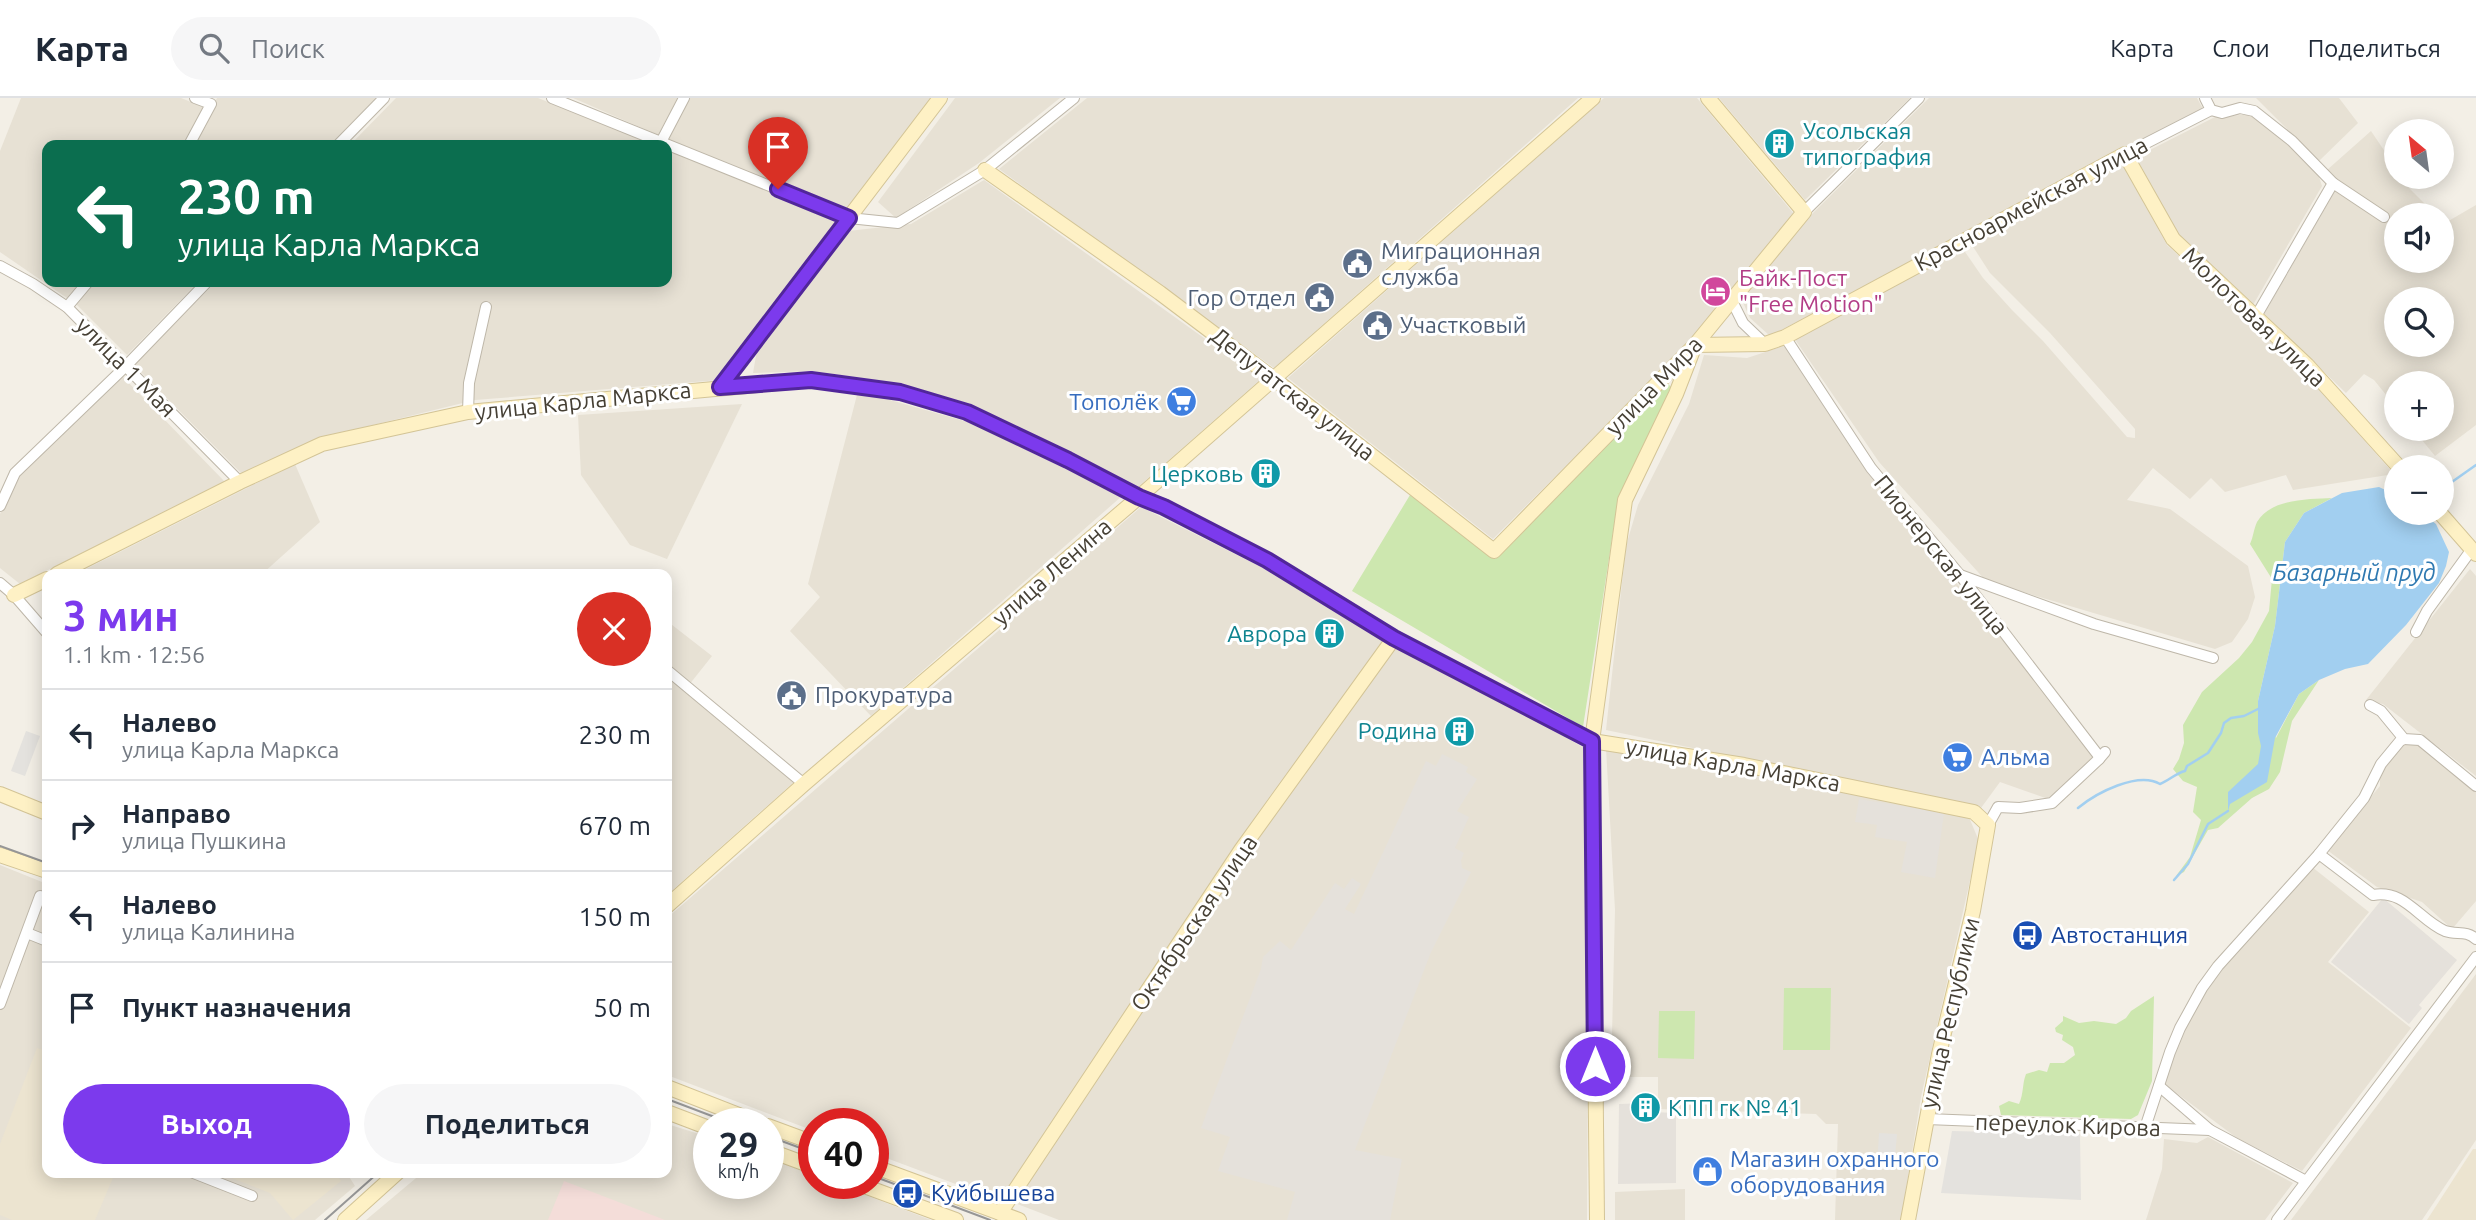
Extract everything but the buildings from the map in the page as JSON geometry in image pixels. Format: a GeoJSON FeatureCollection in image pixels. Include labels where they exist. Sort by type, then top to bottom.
{"type":"FeatureCollection","features":[{"type":"Feature","properties":{"kind":"street"},"geometry":{"type":"LineString","coordinates":[[192,140],[211,104],[195,98]]}},
{"type":"Feature","properties":{"kind":"street"},"geometry":{"type":"LineString","coordinates":[[343,140],[384,98]]}},
{"type":"Feature","properties":{"kind":"street"},"geometry":{"type":"LineString","coordinates":[[552,98],[656,140]]}},
{"type":"Feature","properties":{"kind":"street"},"geometry":{"type":"LineString","coordinates":[[662,140],[684,98]]}},
{"type":"Feature","properties":{"kind":"street"},"geometry":{"type":"LineString","coordinates":[[720,387],[940,98]]}},
{"type":"Feature","properties":{"kind":"street"},"geometry":{"type":"LineString","coordinates":[[720,387],[940,98]]}},
{"type":"Feature","properties":{"kind":"street"},"geometry":{"type":"LineString","coordinates":[[672,146],[849,218],[898,223],[985,170],[1074,98]]}},
{"type":"Feature","properties":{"kind":"street","name":"улица Ленина"},"geometry":{"type":"LineString","coordinates":[[672,902],[804,784],[1139,497],[1593,98]]}},
{"type":"Feature","properties":{"kind":"street"},"geometry":{"type":"LineString","coordinates":[[1708,98],[1804,212],[1919,98]]}},
{"type":"Feature","properties":{"kind":"street"},"geometry":{"type":"LineString","coordinates":[[2205,98],[2211,110],[2222,113],[2240,108],[2254,111],[2292,141],[2333,183],[2384,217]]}},
{"type":"Feature","properties":{"kind":"street","name":"Красноармейская улица"},"geometry":{"type":"LineString","coordinates":[[1695,345],[1765,344],[1785,337],[2211,110]]}},
{"type":"Feature","properties":{"kind":"street","name":"Молотовая улица"},"geometry":{"type":"LineString","coordinates":[[2125,154],[2173,239],[2307,365],[2388,455]]}},
{"type":"Feature","properties":{"kind":"street","name":"Депутатская улица"},"geometry":{"type":"LineString","coordinates":[[985,170],[1160,293],[1494,551]]}},
{"type":"Feature","properties":{"kind":"street"},"geometry":{"type":"LineString","coordinates":[[2255,318],[2333,183]]}},
{"type":"Feature","properties":{"kind":"street","name":"улица Мира"},"geometry":{"type":"LineString","coordinates":[[1494,551],[1695,345],[1804,212]]}},
{"type":"Feature","properties":{"kind":"street","name":"улица 1 Мая"},"geometry":{"type":"LineString","coordinates":[[0,266],[67,307],[240,482]]}},
{"type":"Feature","properties":{"kind":"street"},"geometry":{"type":"LineString","coordinates":[[67,307],[84,287]]}},
{"type":"Feature","properties":{"kind":"street"},"geometry":{"type":"LineString","coordinates":[[0,506],[15,473],[125,367],[202,287]]}},
{"type":"Feature","properties":{"kind":"street"},"geometry":{"type":"LineString","coordinates":[[1731,299],[1743,323],[1765,344]]}},
{"type":"Feature","properties":{"kind":"street"},"geometry":{"type":"LineString","coordinates":[[468,412],[469,383],[486,307]]}},
{"type":"Feature","properties":{"kind":"street","name":"Пионерская улица"},"geometry":{"type":"LineString","coordinates":[[1785,337],[1871,468],[1961,575],[2098,755],[2102,756],[2052,803],[2020,808],[1998,807],[1988,825]]}},
{"type":"Feature","properties":{"kind":"street"},"geometry":{"type":"LineString","coordinates":[[1597,1220],[1592,741],[1625,500],[1676,394],[1695,345]]}},
{"type":"Feature","properties":{"kind":"street","name":"улица Карла Маркса"},"geometry":{"type":"LineString","coordinates":[[67,569],[322,444],[468,412],[811,380],[900,392],[967,412],[1267,560],[1394,638],[1592,741],[1798,775],[1974,812],[1988,825]]}},
{"type":"Feature","properties":{"kind":"street"},"geometry":{"type":"LineString","coordinates":[[2416,632],[2427,611],[2474,552],[2450,525]]}},
{"type":"Feature","properties":{"kind":"street"},"geometry":{"type":"LineString","coordinates":[[1961,575],[2094,624],[2213,658]]}},
{"type":"Feature","properties":{"kind":"street"},"geometry":{"type":"LineString","coordinates":[[14,595],[42,581]]}},
{"type":"Feature","properties":{"kind":"street"},"geometry":{"type":"LineString","coordinates":[[0,583],[42,627]]}},
{"type":"Feature","properties":{"kind":"street","name":"Октябрьская улица"},"geometry":{"type":"LineString","coordinates":[[1000,1213],[1241,850],[1394,638]]}},
{"type":"Feature","properties":{"kind":"street"},"geometry":{"type":"LineString","coordinates":[[672,674],[804,784]]}},
{"type":"Feature","properties":{"kind":"street"},"geometry":{"type":"LineString","coordinates":[[2370,705],[2381,711],[2404,738],[2420,740],[2476,786]]}},
{"type":"Feature","properties":{"kind":"street"},"geometry":{"type":"LineString","coordinates":[[2145,1128],[2180,1028],[2202,988],[2218,966],[2319,854],[2364,798],[2381,764],[2404,738]]}},
{"type":"Feature","properties":{"kind":"street"},"geometry":{"type":"LineString","coordinates":[[0,794],[42,811]]}},
{"type":"Feature","properties":{"kind":"street","name":"улица Республики"},"geometry":{"type":"LineString","coordinates":[[1908,1220],[1942,1041],[1973,911],[1988,825]]}},
{"type":"Feature","properties":{"kind":"street"},"geometry":{"type":"LineString","coordinates":[[2319,854],[2374,895],[2382,894],[2404,900],[2425,919],[2446,931],[2469,932],[2476,939]]}},
{"type":"Feature","properties":{"kind":"street"},"geometry":{"type":"LineString","coordinates":[[0,855],[42,869]]}},
{"type":"Feature","properties":{"kind":"street"},"geometry":{"type":"LineString","coordinates":[[0,1004],[40,895]]}},
{"type":"Feature","properties":{"kind":"street"},"geometry":{"type":"LineString","coordinates":[[27,933],[42,940]]}},
{"type":"Feature","properties":{"kind":"street"},"geometry":{"type":"LineString","coordinates":[[2277,1220],[2476,957]]}},
{"type":"Feature","properties":{"kind":"street","name":"переулок Кирова"},"geometry":{"type":"LineString","coordinates":[[2159,1086],[2210,1130],[2306,1181]]}},
{"type":"Feature","properties":{"kind":"street"},"geometry":{"type":"LineString","coordinates":[[672,1089],[721,1108]]}},
{"type":"Feature","properties":{"kind":"street"},"geometry":{"type":"LineString","coordinates":[[672,1114],[693,1122]]}},
{"type":"Feature","properties":{"kind":"street","name":"переулок Кирова"},"geometry":{"type":"LineString","coordinates":[[1927,1119],[2210,1130]]}},
{"type":"Feature","properties":{"kind":"street"},"geometry":{"type":"LineString","coordinates":[[889,1172],[1019,1220]]}},
{"type":"Feature","properties":{"kind":"street"},"geometry":{"type":"LineString","coordinates":[[206,1178],[252,1196]]}},
{"type":"Feature","properties":{"kind":"street"},"geometry":{"type":"LineString","coordinates":[[345,1220],[391,1178]]}},
{"type":"Feature","properties":{"kind":"street"},"geometry":{"type":"LineString","coordinates":[[889,1196],[949,1219],[954,1197]]}},
{"type":"Feature","properties":{"kind":"shaded area"},"geometry":{"type":"Polygon","coordinates":[[[21,98],[181,98],[206,108],[189,140],[42,140],[42,281],[0,252],[0,151],[21,98]]]}},
{"type":"Feature","properties":{"kind":"shaded area"},"geometry":{"type":"Polygon","coordinates":[[[217,98],[376,98],[335,140],[196,140],[217,98]]]}},
{"type":"Feature","properties":{"kind":"shaded area"},"geometry":{"type":"Polygon","coordinates":[[[396,98],[538,98],[643,140],[355,140],[396,98]]]}},
{"type":"Feature","properties":{"kind":"shaded area"},"geometry":{"type":"Polygon","coordinates":[[[573,98],[678,98],[658,135],[573,98]]]}},
{"type":"Feature","properties":{"kind":"shaded area"},"geometry":{"type":"Polygon","coordinates":[[[689,98],[934,98],[847,212],[667,140],[689,98]]]}},
{"type":"Feature","properties":{"kind":"shaded area"},"geometry":{"type":"Polygon","coordinates":[[[955,98],[1060,98],[979,163],[896,218],[878,202],[955,98]]]}},
{"type":"Feature","properties":{"kind":"shaded area"},"geometry":{"type":"Polygon","coordinates":[[[1087,98],[1578,98],[1274,368],[999,169],[1087,98]]]}},
{"type":"Feature","properties":{"kind":"shaded area"},"geometry":{"type":"Polygon","coordinates":[[[1604,98],[1697,98],[1794,214],[1691,340],[1493,539],[1288,378],[1604,98]]]}},
{"type":"Feature","properties":{"kind":"shaded area"},"geometry":{"type":"Polygon","coordinates":[[[1719,98],[1910,98],[1805,200],[1719,98]]]}},
{"type":"Feature","properties":{"kind":"shaded area"},"geometry":{"type":"Polygon","coordinates":[[[1929,98],[2197,98],[2203,109],[1770,336],[1750,318],[1741,298],[1812,214],[1929,98]]]}},
{"type":"Feature","properties":{"kind":"shaded area"},"geometry":{"type":"Polygon","coordinates":[[[2256,98],[2339,98],[2358,123],[2319,161],[2256,98]]]}},
{"type":"Feature","properties":{"kind":"shaded area"},"geometry":{"type":"Polygon","coordinates":[[[2253,114],[2317,171],[2322,186],[2253,305],[2179,236],[2136,157],[2215,117],[2253,114]]]}},
{"type":"Feature","properties":{"kind":"shaded area"},"geometry":{"type":"Polygon","coordinates":[[[2371,131],[2384,150],[2384,189],[2410,189],[2424,203],[2384,203],[2384,273],[2454,273],[2454,218],[2476,205],[2476,425],[2436,455],[2423,441],[2454,441],[2454,371],[2384,371],[2384,392],[2374,380],[2364,374],[2346,393],[2264,314],[2340,182],[2327,170],[2371,131]]]}},
{"type":"Feature","properties":{"kind":"shaded area"},"geometry":{"type":"Polygon","coordinates":[[[672,152],[840,219],[719,380],[475,400],[320,438],[241,473],[134,365],[211,287],[672,287],[672,152]]]}},
{"type":"Feature","properties":{"kind":"shaded area"},"geometry":{"type":"Polygon","coordinates":[[[2121,162],[2167,245],[2302,370],[2384,463],[2384,476],[2293,490],[2286,475],[2225,492],[2211,478],[2190,499],[2153,468],[2127,500],[2170,509],[2248,566],[2255,597],[2248,619],[2232,642],[2215,649],[1986,581],[1879,462],[1794,338],[1961,246],[1983,278],[2043,341],[2127,437],[2135,438],[2135,429],[2050,333],[1990,273],[1970,242],[2121,162]]]}},
{"type":"Feature","properties":{"kind":"shaded area"},"geometry":{"type":"Polygon","coordinates":[[[984,180],[1261,379],[1138,487],[970,404],[902,384],[813,371],[753,373],[757,350],[848,231],[911,224],[984,180]]]}},
{"type":"Feature","properties":{"kind":"shaded area"},"geometry":{"type":"Polygon","coordinates":[[[51,287],[77,287],[67,298],[51,287]]]}},
{"type":"Feature","properties":{"kind":"shaded area"},"geometry":{"type":"Polygon","coordinates":[[[90,287],[193,287],[127,355],[76,304],[90,287]]]}},
{"type":"Feature","properties":{"kind":"shaded area"},"geometry":{"type":"Polygon","coordinates":[[[1784,346],[1866,471],[2097,757],[2051,800],[2000,782],[1981,808],[1606,730],[1626,546],[1638,505],[1689,404],[1704,355],[1747,358],[1784,346]]]}},
{"type":"Feature","properties":{"kind":"shaded area"},"geometry":{"type":"Polygon","coordinates":[[[122,376],[225,482],[50,569],[42,569],[42,573],[20,584],[0,568],[0,514],[19,474],[122,376]]]}},
{"type":"Feature","properties":{"kind":"shaded area"},"geometry":{"type":"Polygon","coordinates":[[[858,391],[968,422],[1122,496],[871,716],[790,631],[820,597],[808,584],[858,391]]]}},
{"type":"Feature","properties":{"kind":"shaded area"},"geometry":{"type":"Polygon","coordinates":[[[742,404],[667,559],[630,545],[581,475],[578,415],[742,404]]]}},
{"type":"Feature","properties":{"kind":"shaded area"},"geometry":{"type":"Polygon","coordinates":[[[295,464],[320,522],[268,569],[86,569],[295,464]]]}},
{"type":"Feature","properties":{"kind":"shaded area"},"geometry":{"type":"Polygon","coordinates":[[[1141,507],[1263,568],[1386,643],[1001,1201],[889,1159],[889,1108],[798,1108],[798,1125],[784,1120],[784,1108],[754,1108],[672,1077],[672,914],[1141,507]]]}},
{"type":"Feature","properties":{"kind":"shaded area"},"geometry":{"type":"Polygon","coordinates":[[[2470,569],[2476,576],[2476,776],[2383,704],[2366,700],[2470,569]]]}},
{"type":"Feature","properties":{"kind":"shaded area"},"geometry":{"type":"Polygon","coordinates":[[[672,625],[712,656],[685,690],[795,781],[672,891],[672,625]]]}},
{"type":"Feature","properties":{"kind":"shaded area"},"geometry":{"type":"Polygon","coordinates":[[[1394,647],[1522,712],[1584,748],[1589,910],[1587,1220],[1059,1220],[1015,1203],[1224,888],[1394,647]]]}},
{"type":"Feature","properties":{"kind":"shaded area"},"geometry":{"type":"Polygon","coordinates":[[[26,731],[40,736],[25,776],[11,771],[26,731]]]}},
{"type":"Feature","properties":{"kind":"shaded area"},"geometry":{"type":"Polygon","coordinates":[[[2414,742],[2476,791],[2476,901],[2452,929],[2422,902],[2377,887],[2327,850],[2380,786],[2380,773],[2402,745],[2414,742]]]}},
{"type":"Feature","properties":{"kind":"shaded area"},"geometry":{"type":"Polygon","coordinates":[[[1606,748],[1968,815],[1979,841],[1921,1097],[1901,1220],[1835,1220],[1838,1124],[1826,1124],[1816,1114],[1658,1109],[1658,1077],[1611,1077],[1615,910],[1606,748]]]}},
{"type":"Feature","properties":{"kind":"shaded area"},"geometry":{"type":"Polygon","coordinates":[[[1442,754],[1468,767],[1466,772],[1477,779],[1457,811],[1469,817],[1455,848],[1464,853],[1462,868],[1471,872],[1431,952],[1355,1150],[1402,1159],[1390,1220],[1287,1220],[1295,1192],[1218,1171],[1230,1137],[1201,1128],[1261,969],[1263,957],[1280,941],[1291,950],[1335,883],[1344,889],[1352,878],[1361,884],[1345,909],[1354,914],[1426,761],[1436,766],[1442,754]]]}},
{"type":"Feature","properties":{"kind":"shaded area"},"geometry":{"type":"Polygon","coordinates":[[[1859,799],[1944,813],[1935,878],[1901,872],[1907,842],[1875,837],[1877,825],[1855,822],[1859,799]]]}},
{"type":"Feature","properties":{"kind":"shaded area"},"geometry":{"type":"Polygon","coordinates":[[[0,865],[42,882],[42,1178],[350,1178],[355,1186],[315,1220],[0,1220],[0,865]]]}},
{"type":"Feature","properties":{"kind":"shaded area"},"geometry":{"type":"Polygon","coordinates":[[[2312,867],[2369,912],[2328,962],[2411,1028],[2302,1171],[2237,1138],[2163,1083],[2182,1032],[2202,997],[2226,965],[2312,867]]]}},
{"type":"Feature","properties":{"kind":"shaded area"},"geometry":{"type":"Polygon","coordinates":[[[2383,898],[2457,960],[2419,1005],[2422,1008],[2409,1024],[2331,962],[2383,898]]]}},
{"type":"Feature","properties":{"kind":"shaded area"},"geometry":{"type":"Polygon","coordinates":[[[2476,974],[2476,1140],[2422,1220],[2291,1220],[2476,974]]]}},
{"type":"Feature","properties":{"kind":"shaded area"},"geometry":{"type":"Polygon","coordinates":[[[37,1048],[42,1050],[42,1178],[113,1178],[95,1220],[12,1220],[0,1215],[0,1144],[37,1048]]]}},
{"type":"Feature","properties":{"kind":"shaded area"},"geometry":{"type":"Polygon","coordinates":[[[1651,1103],[1652,1112],[1676,1113],[1676,1183],[1618,1184],[1619,1104],[1651,1103]]]}},
{"type":"Feature","properties":{"kind":"shaded area"},"geometry":{"type":"Polygon","coordinates":[[[672,1126],[693,1132],[693,1199],[784,1199],[784,1164],[798,1169],[798,1199],[876,1199],[931,1220],[366,1220],[416,1178],[672,1178],[672,1126]]]}},
{"type":"Feature","properties":{"kind":"shaded area"},"geometry":{"type":"Polygon","coordinates":[[[1952,1131],[2080,1134],[2081,1200],[1941,1193],[1952,1131]]]}},
{"type":"Feature","properties":{"kind":"shaded area"},"geometry":{"type":"Polygon","coordinates":[[[1879,1133],[1897,1134],[1894,1168],[1877,1167],[1879,1133]]]}},
{"type":"Feature","properties":{"kind":"shaded area"},"geometry":{"type":"Polygon","coordinates":[[[2208,1137],[2293,1183],[2265,1220],[2146,1220],[2162,1169],[2164,1139],[2197,1143],[2208,1137]]]}},
{"type":"Feature","properties":{"kind":"shaded area"},"geometry":{"type":"Polygon","coordinates":[[[2473,1149],[2476,1149],[2476,1220],[2427,1220],[2473,1149]]]}},
{"type":"Feature","properties":{"kind":"shaded area"},"geometry":{"type":"Polygon","coordinates":[[[232,1178],[339,1178],[341,1181],[293,1220],[270,1193],[232,1178]]]}},
{"type":"Feature","properties":{"kind":"shaded area"},"geometry":{"type":"Polygon","coordinates":[[[564,1181],[665,1220],[548,1220],[564,1181]]]}},
{"type":"Feature","properties":{"kind":"shaded area"},"geometry":{"type":"Polygon","coordinates":[[[1685,1189],[1685,1220],[1615,1220],[1615,1192],[1685,1189]]]}},
{"type":"Feature","properties":{"kind":"green space"},"geometry":{"type":"Polygon","coordinates":[[[1664,381],[1674,389],[1618,500],[1583,727],[1352,591],[1410,495],[1495,559],[1664,381]]]}},
{"type":"Feature","properties":{"kind":"green space"},"geometry":{"type":"Polygon","coordinates":[[[2332,498],[2304,513],[2285,542],[2275,626],[2258,701],[2276,738],[2299,694],[2319,680],[2292,721],[2280,772],[2269,789],[2252,798],[2218,828],[2208,830],[2184,872],[2176,876],[2190,857],[2201,820],[2193,812],[2197,787],[2183,781],[2173,769],[2184,743],[2183,725],[2202,692],[2239,658],[2252,642],[2269,611],[2272,579],[2250,544],[2256,524],[2263,514],[2280,505],[2332,498]]]}},
{"type":"Feature","properties":{"kind":"green space"},"geometry":{"type":"Polygon","coordinates":[[[1784,988],[1831,988],[1830,1050],[1783,1050],[1784,988]]]}},
{"type":"Feature","properties":{"kind":"green space"},"geometry":{"type":"Polygon","coordinates":[[[2154,996],[2152,1081],[2138,1115],[2131,1119],[2001,1115],[1999,1106],[2009,1101],[2019,1104],[2026,1074],[2039,1070],[2047,1072],[2050,1063],[2064,1063],[2075,1055],[2073,1047],[2062,1040],[2063,1035],[2056,1032],[2055,1028],[2063,1021],[2063,1016],[2079,1023],[2094,1021],[2116,1024],[2154,996]]]}},
{"type":"Feature","properties":{"kind":"green space"},"geometry":{"type":"Polygon","coordinates":[[[1659,1011],[1695,1011],[1694,1059],[1658,1058],[1659,1011]]]}},
{"type":"Feature","properties":{"kind":"water","name":"Базарный пруд"},"geometry":{"type":"Polygon","coordinates":[[[2379,487],[2384,489],[2384,525],[2436,525],[2449,552],[2446,566],[2439,583],[2406,625],[2368,664],[2345,669],[2319,680],[2299,694],[2275,738],[2267,782],[2230,804],[2228,811],[2228,792],[2258,764],[2261,746],[2258,733],[2258,701],[2275,626],[2285,542],[2304,513],[2342,493],[2379,487]]]}},
{"type":"Feature","properties":{"kind":"waterway"},"geometry":{"type":"LineString","coordinates":[[2454,480],[2476,465]]}},
{"type":"Feature","properties":{"kind":"waterway"},"geometry":{"type":"LineString","coordinates":[[2078,808],[2095,796],[2129,782],[2140,780],[2160,784],[2185,771],[2187,766],[2208,753],[2224,723],[2258,709]]}},
{"type":"Feature","properties":{"kind":"waterway"},"geometry":{"type":"LineString","coordinates":[[2174,880],[2188,864],[2208,824],[2228,811]]}},
{"type":"Feature","properties":{"kind":"tram line"},"geometry":{"type":"LineString","coordinates":[[0,846],[42,861]]}},
{"type":"Feature","properties":{"kind":"tram line"},"geometry":{"type":"LineString","coordinates":[[672,1101],[693,1109]]}},
{"type":"Feature","properties":{"kind":"tram line"},"geometry":{"type":"LineString","coordinates":[[784,1142],[798,1147]]}},
{"type":"Feature","properties":{"kind":"tram line"},"geometry":{"type":"LineString","coordinates":[[325,1220],[372,1178]]}},
{"type":"Feature","properties":{"kind":"tram line"},"geometry":{"type":"LineString","coordinates":[[889,1182],[990,1220]]}},
{"type":"Feature","properties":{"kind":"place","name":"Усольская типография"},"geometry":{"type":"Point","coordinates":[1780,144]}},
{"type":"Feature","properties":{"kind":"place","name":"Миграционная служба"},"geometry":{"type":"Point","coordinates":[1358,264]}},
{"type":"Feature","properties":{"kind":"place","name":"Байк-Пост \"Free Motion\""},"geometry":{"type":"Point","coordinates":[1716,291]}},
{"type":"Feature","properties":{"kind":"place","name":"Гор Отдел"},"geometry":{"type":"Point","coordinates":[1319,298]}},
{"type":"Feature","properties":{"kind":"place","name":"Участковый"},"geometry":{"type":"Point","coordinates":[1377,325]}},
{"type":"Feature","properties":{"kind":"place","name":"Тополёк"},"geometry":{"type":"Point","coordinates":[1182,402]}},
{"type":"Feature","properties":{"kind":"place","name":"Церковь"},"geometry":{"type":"Point","coordinates":[1266,474]}},
{"type":"Feature","properties":{"kind":"place","name":"Аврора"},"geometry":{"type":"Point","coordinates":[1330,634]}},
{"type":"Feature","properties":{"kind":"place","name":"Прокуратура"},"geometry":{"type":"Point","coordinates":[792,695]}},
{"type":"Feature","properties":{"kind":"place","name":"Родина"},"geometry":{"type":"Point","coordinates":[1460,731]}},
{"type":"Feature","properties":{"kind":"place","name":"Альма"},"geometry":{"type":"Point","coordinates":[1958,757]}},
{"type":"Feature","properties":{"kind":"place","name":"Автостанция"},"geometry":{"type":"Point","coordinates":[2028,935]}},
{"type":"Feature","properties":{"kind":"place","name":"КПП гк № 41"},"geometry":{"type":"Point","coordinates":[1645,1108]}},
{"type":"Feature","properties":{"kind":"place","name":"Магазин охранного оборудования"},"geometry":{"type":"Point","coordinates":[1707,1172]}},
{"type":"Feature","properties":{"kind":"place","name":"Куйбышева"},"geometry":{"type":"Point","coordinates":[908,1193]}},
{"type":"Feature","properties":{"kind":"route"},"geometry":{"type":"LineString","coordinates":[[778,189],[849,218],[720,387],[811,380],[900,392],[967,412],[1267,560],[1394,638],[1592,741],[1595,1066]]}}]}
